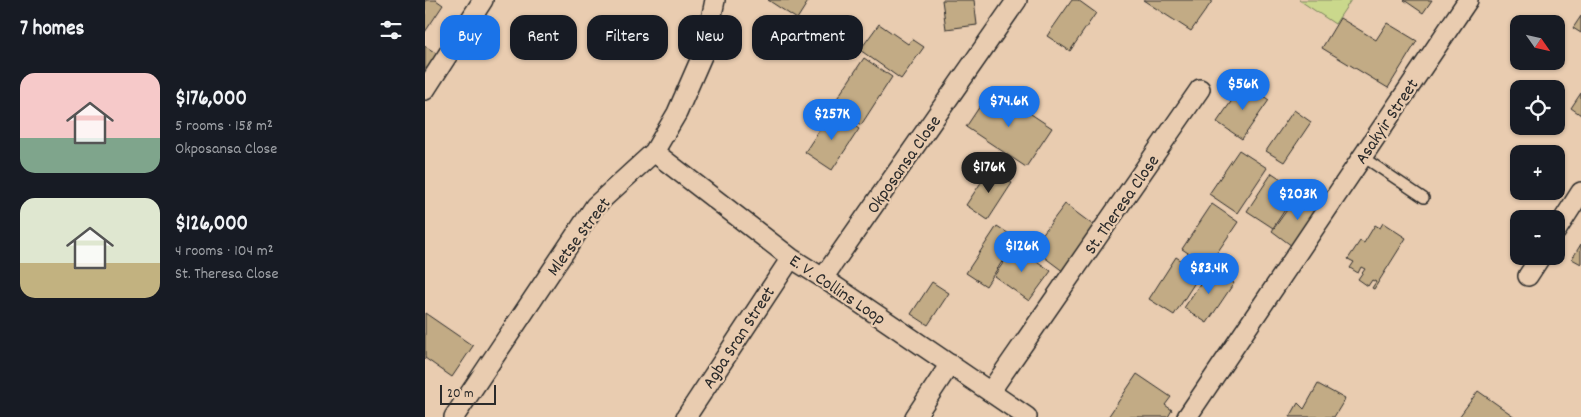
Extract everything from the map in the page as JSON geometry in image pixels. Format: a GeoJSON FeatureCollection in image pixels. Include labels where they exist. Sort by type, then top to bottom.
{"type":"FeatureCollection","features":[{"type":"Feature","properties":{"kind":"street"},"geometry":{"type":"LineString","coordinates":[[425,90],[483,0]]}},
{"type":"Feature","properties":{"kind":"street","name":"Mletse Street"},"geometry":{"type":"LineString","coordinates":[[454,417],[595,206],[654,152],[677,113],[705,49],[715,0]]}},
{"type":"Feature","properties":{"kind":"street","name":"Okposansa Close"},"geometry":{"type":"LineString","coordinates":[[823,278],[1017,0]]}},
{"type":"Feature","properties":{"kind":"street","name":"Asakyir Street"},"geometry":{"type":"LineString","coordinates":[[1187,417],[1468,0]]}},
{"type":"Feature","properties":{"kind":"street","name":"St. Theresa Close"},"geometry":{"type":"LineString","coordinates":[[990,392],[1200,90]]}},
{"type":"Feature","properties":{"kind":"street","name":"E. V. Collins Loop"},"geometry":{"type":"LineString","coordinates":[[654,152],[791,258],[1027,417]]}},
{"type":"Feature","properties":{"kind":"street"},"geometry":{"type":"LineString","coordinates":[[1565,217],[1581,192]]}},
{"type":"Feature","properties":{"kind":"street","name":"Agba Sran Street"},"geometry":{"type":"LineString","coordinates":[[686,417],[791,258]]}},
{"type":"Feature","properties":{"kind":"street"},"geometry":{"type":"LineString","coordinates":[[1528,276],[1535,265]]}},
{"type":"Feature","properties":{"kind":"street"},"geometry":{"type":"LineString","coordinates":[[915,417],[950,364]]}},
{"type":"Feature","properties":{"kind":"lane"},"geometry":{"type":"LineString","coordinates":[[1363,157],[1424,198]]}},
{"type":"Feature","properties":{"kind":"green space"},"geometry":{"type":"Polygon","coordinates":[[[1299,0],[1351,0],[1335,24],[1299,0]]]}},
{"type":"Feature","properties":{"kind":"building"},"geometry":{"type":"Polygon","coordinates":[[[425,0],[436,0],[443,5],[425,32],[425,0]]]}},
{"type":"Feature","properties":{"kind":"building"},"geometry":{"type":"Polygon","coordinates":[[[768,0],[809,0],[800,15],[791,15],[768,0]]]}},
{"type":"Feature","properties":{"kind":"building"},"geometry":{"type":"Polygon","coordinates":[[[942,0],[974,0],[977,25],[946,29],[942,0]]]}},
{"type":"Feature","properties":{"kind":"building"},"geometry":{"type":"Polygon","coordinates":[[[1072,0],[1078,0],[1096,13],[1070,51],[1047,36],[1072,0]]]}},
{"type":"Feature","properties":{"kind":"building"},"geometry":{"type":"Polygon","coordinates":[[[1143,0],[1213,0],[1191,31],[1143,0]]]}},
{"type":"Feature","properties":{"kind":"building"},"geometry":{"type":"Polygon","coordinates":[[[1404,0],[1432,0],[1423,13],[1404,0]]]}},
{"type":"Feature","properties":{"kind":"building"},"geometry":{"type":"Polygon","coordinates":[[[1581,16],[1581,33],[1573,28],[1581,16]]]}},
{"type":"Feature","properties":{"kind":"building"},"geometry":{"type":"Polygon","coordinates":[[[1340,18],[1376,40],[1387,23],[1417,41],[1388,88],[1322,48],[1340,18]]]}},
{"type":"Feature","properties":{"kind":"building"},"geometry":{"type":"Polygon","coordinates":[[[879,24],[908,44],[912,39],[924,47],[901,79],[863,52],[863,46],[879,24]]]}},
{"type":"Feature","properties":{"kind":"building"},"geometry":{"type":"Polygon","coordinates":[[[425,46],[440,56],[440,60],[444,60],[434,77],[425,71],[425,46]]]}},
{"type":"Feature","properties":{"kind":"building"},"geometry":{"type":"Polygon","coordinates":[[[864,58],[892,77],[861,125],[832,106],[864,58]]]}},
{"type":"Feature","properties":{"kind":"building"},"geometry":{"type":"Polygon","coordinates":[[[1244,83],[1269,100],[1242,139],[1217,122],[1244,83]]]}},
{"type":"Feature","properties":{"kind":"building"},"geometry":{"type":"Polygon","coordinates":[[[992,88],[1052,128],[1026,167],[966,127],[992,88]]]}},
{"type":"Feature","properties":{"kind":"building"},"geometry":{"type":"Polygon","coordinates":[[[1581,93],[1581,115],[1571,108],[1581,93]]]}},
{"type":"Feature","properties":{"kind":"building"},"geometry":{"type":"Polygon","coordinates":[[[1294,110],[1311,122],[1284,162],[1266,151],[1294,110]]]}},
{"type":"Feature","properties":{"kind":"building"},"geometry":{"type":"Polygon","coordinates":[[[832,111],[859,129],[832,170],[805,152],[832,111]]]}},
{"type":"Feature","properties":{"kind":"building"},"geometry":{"type":"Polygon","coordinates":[[[1239,150],[1267,168],[1237,213],[1209,194],[1239,150]]]}},
{"type":"Feature","properties":{"kind":"building"},"geometry":{"type":"Polygon","coordinates":[[[990,169],[1012,183],[988,220],[966,205],[990,169]]]}},
{"type":"Feature","properties":{"kind":"building"},"geometry":{"type":"Polygon","coordinates":[[[1272,173],[1298,190],[1273,228],[1247,211],[1272,173]]]}},
{"type":"Feature","properties":{"kind":"building"},"geometry":{"type":"Polygon","coordinates":[[[1299,193],[1324,211],[1296,249],[1272,231],[1299,193]]]}},
{"type":"Feature","properties":{"kind":"building"},"geometry":{"type":"Polygon","coordinates":[[[1065,204],[1097,228],[1064,272],[1032,248],[1065,204]]]}},
{"type":"Feature","properties":{"kind":"building"},"geometry":{"type":"Polygon","coordinates":[[[1212,204],[1238,222],[1208,266],[1182,249],[1212,204]]]}},
{"type":"Feature","properties":{"kind":"building"},"geometry":{"type":"Polygon","coordinates":[[[1383,223],[1406,238],[1374,289],[1372,288],[1376,282],[1372,280],[1368,286],[1358,279],[1365,269],[1361,267],[1358,273],[1350,268],[1354,262],[1348,259],[1360,241],[1364,243],[1375,225],[1380,228],[1383,223]]]}},
{"type":"Feature","properties":{"kind":"building"},"geometry":{"type":"Polygon","coordinates":[[[997,226],[1017,239],[986,286],[966,273],[997,226]]]}},
{"type":"Feature","properties":{"kind":"building"},"geometry":{"type":"Polygon","coordinates":[[[1581,244],[1581,264],[1572,259],[1581,244]]]}},
{"type":"Feature","properties":{"kind":"building"},"geometry":{"type":"Polygon","coordinates":[[[1015,246],[1051,271],[1029,301],[994,276],[1015,246]]]}},
{"type":"Feature","properties":{"kind":"building"},"geometry":{"type":"Polygon","coordinates":[[[1176,257],[1201,273],[1174,315],[1149,299],[1176,257]]]}},
{"type":"Feature","properties":{"kind":"building"},"geometry":{"type":"Polygon","coordinates":[[[1211,267],[1234,283],[1207,323],[1184,308],[1211,267]]]}},
{"type":"Feature","properties":{"kind":"building"},"geometry":{"type":"Polygon","coordinates":[[[932,282],[949,293],[928,325],[911,314],[932,282]]]}},
{"type":"Feature","properties":{"kind":"building"},"geometry":{"type":"Polygon","coordinates":[[[425,313],[473,346],[452,377],[425,358],[425,313]]]}},
{"type":"Feature","properties":{"kind":"building"},"geometry":{"type":"Polygon","coordinates":[[[1137,374],[1171,397],[1165,405],[1172,410],[1168,417],[1108,417],[1137,374]]]}},
{"type":"Feature","properties":{"kind":"building"},"geometry":{"type":"Polygon","coordinates":[[[1318,384],[1345,399],[1334,417],[1290,417],[1298,403],[1304,409],[1318,384]]]}},
{"type":"Feature","properties":{"kind":"building"},"geometry":{"type":"Polygon","coordinates":[[[1478,391],[1515,417],[1459,417],[1478,391]]]}}]}
